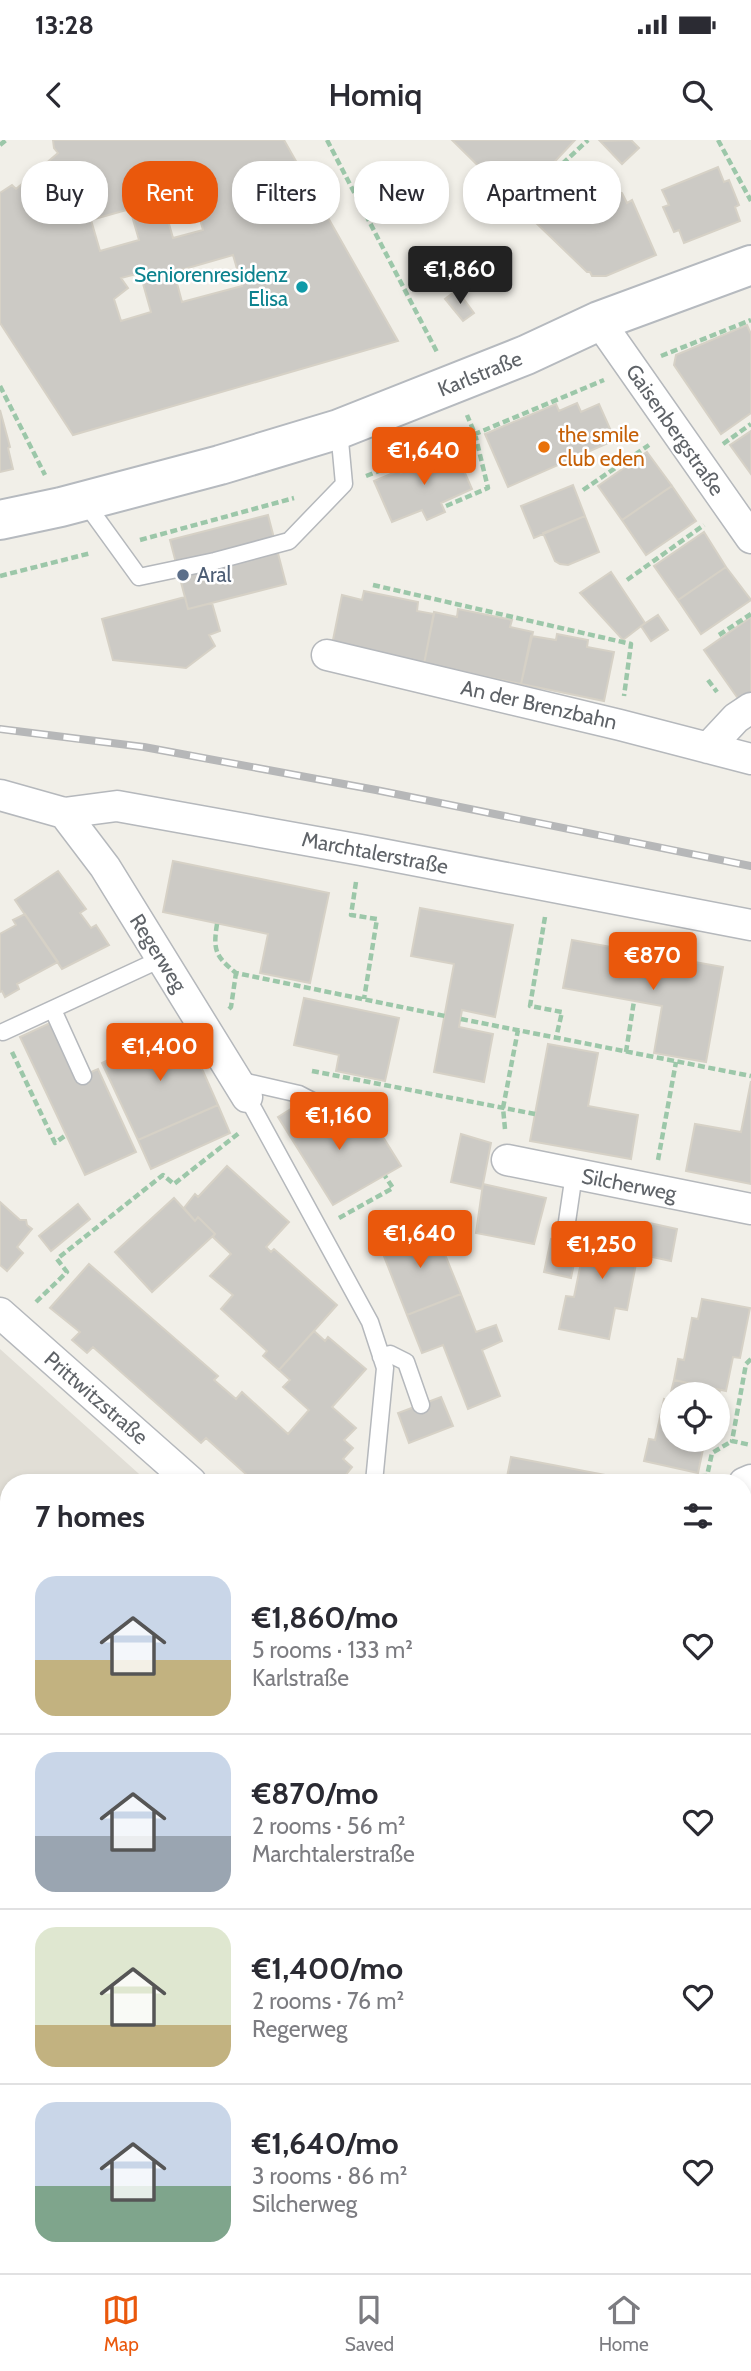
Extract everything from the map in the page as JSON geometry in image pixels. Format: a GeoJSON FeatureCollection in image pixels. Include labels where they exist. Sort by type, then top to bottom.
{"type":"FeatureCollection","features":[{"type":"Feature","properties":{"kind":"main road","name":"Karlstraße"},"geometry":{"type":"LineString","coordinates":[[0,520],[73,504],[220,465],[339,429],[453,385],[600,321],[751,265]]}},
{"type":"Feature","properties":{"kind":"street","name":"Gaisenbergstraße"},"geometry":{"type":"LineString","coordinates":[[600,321],[751,538]]}},
{"type":"Feature","properties":{"kind":"street","name":"An der Brenzbahn"},"geometry":{"type":"LineString","coordinates":[[327,654],[620,724],[751,759]]}},
{"type":"Feature","properties":{"kind":"street"},"geometry":{"type":"LineString","coordinates":[[708,748],[736,718],[751,708]]}},
{"type":"Feature","properties":{"kind":"street","name":"Marchtalerstraße"},"geometry":{"type":"LineString","coordinates":[[0,795],[64,813],[117,806],[361,849],[751,925]]}},
{"type":"Feature","properties":{"kind":"street","name":"Regerweg"},"geometry":{"type":"LineString","coordinates":[[64,813],[104,867],[248,1098]]}},
{"type":"Feature","properties":{"kind":"street","name":"Silcherweg"},"geometry":{"type":"LineString","coordinates":[[506,1147],[574,1174],[751,1209]]}},
{"type":"Feature","properties":{"kind":"street","name":"Prittwitzstraße"},"geometry":{"type":"LineString","coordinates":[[6,1319],[182,1474]]}},
{"type":"Feature","properties":{"kind":"lane"},"geometry":{"type":"LineString","coordinates":[[73,504],[118,546],[139,578],[289,541],[344,484],[339,429]]}},
{"type":"Feature","properties":{"kind":"lane"},"geometry":{"type":"LineString","coordinates":[[3,1032],[161,959]]}},
{"type":"Feature","properties":{"kind":"lane"},"geometry":{"type":"LineString","coordinates":[[53,1010],[83,1076]]}},
{"type":"Feature","properties":{"kind":"lane"},"geometry":{"type":"LineString","coordinates":[[248,1098],[299,1094],[361,1126]]}},
{"type":"Feature","properties":{"kind":"lane","name":"Regerweg"},"geometry":{"type":"LineString","coordinates":[[248,1098],[370,1322],[382,1357],[385,1368],[375,1474]]}},
{"type":"Feature","properties":{"kind":"lane"},"geometry":{"type":"LineString","coordinates":[[564,1242],[574,1174]]}},
{"type":"Feature","properties":{"kind":"lane"},"geometry":{"type":"LineString","coordinates":[[382,1357],[390,1353],[407,1362],[421,1405]]}},
{"type":"Feature","properties":{"kind":"path"},"geometry":{"type":"LineString","coordinates":[[0,145],[6,140]]}},
{"type":"Feature","properties":{"kind":"path"},"geometry":{"type":"LineString","coordinates":[[327,140],[453,385],[475,434],[488,488],[446,506]]}},
{"type":"Feature","properties":{"kind":"path"},"geometry":{"type":"LineString","coordinates":[[565,161],[587,140]]}},
{"type":"Feature","properties":{"kind":"path"},"geometry":{"type":"LineString","coordinates":[[718,140],[751,201]]}},
{"type":"Feature","properties":{"kind":"path"},"geometry":{"type":"LineString","coordinates":[[0,576],[344,484],[475,434],[751,320]]}},
{"type":"Feature","properties":{"kind":"path"},"geometry":{"type":"LineString","coordinates":[[0,386],[73,504]]}},
{"type":"Feature","properties":{"kind":"path"},"geometry":{"type":"LineString","coordinates":[[583,490],[674,428]]}},
{"type":"Feature","properties":{"kind":"path"},"geometry":{"type":"LineString","coordinates":[[627,580],[729,507]]}},
{"type":"Feature","properties":{"kind":"path"},"geometry":{"type":"LineString","coordinates":[[373,585],[631,644],[620,724]]}},
{"type":"Feature","properties":{"kind":"path"},"geometry":{"type":"LineString","coordinates":[[719,635],[751,614]]}},
{"type":"Feature","properties":{"kind":"path"},"geometry":{"type":"LineString","coordinates":[[361,849],[351,915],[377,919],[364,999]]}},
{"type":"Feature","properties":{"kind":"path"},"geometry":{"type":"LineString","coordinates":[[550,887],[530,1006],[562,1012],[556,1038]]}},
{"type":"Feature","properties":{"kind":"path"},"geometry":{"type":"LineString","coordinates":[[218,924],[214,944],[219,960],[236,973],[445,1016]]}},
{"type":"Feature","properties":{"kind":"path"},"geometry":{"type":"LineString","coordinates":[[231,1007],[236,973]]}},
{"type":"Feature","properties":{"kind":"path"},"geometry":{"type":"LineString","coordinates":[[626,1052],[634,1000]]}},
{"type":"Feature","properties":{"kind":"path"},"geometry":{"type":"LineString","coordinates":[[461,1019],[751,1076]]}},
{"type":"Feature","properties":{"kind":"path"},"geometry":{"type":"LineString","coordinates":[[506,1147],[503,1108],[518,1030]]}},
{"type":"Feature","properties":{"kind":"path"},"geometry":{"type":"LineString","coordinates":[[3,1032],[55,1143],[66,1135]]}},
{"type":"Feature","properties":{"kind":"path"},"geometry":{"type":"LineString","coordinates":[[653,1189],[676,1062]]}},
{"type":"Feature","properties":{"kind":"path"},"geometry":{"type":"LineString","coordinates":[[307,1070],[535,1114]]}},
{"type":"Feature","properties":{"kind":"path"},"geometry":{"type":"LineString","coordinates":[[6,1319],[67,1272],[57,1259],[163,1175],[174,1184],[248,1098]]}},
{"type":"Feature","properties":{"kind":"path"},"geometry":{"type":"LineString","coordinates":[[320,1229],[393,1188],[385,1176]]}},
{"type":"Feature","properties":{"kind":"path"},"geometry":{"type":"LineString","coordinates":[[732,1441],[747,1364],[751,1359]]}},
{"type":"Feature","properties":{"kind":"path"},"geometry":{"type":"LineString","coordinates":[[707,1474],[712,1453],[732,1441],[751,1445]]}},
{"type":"Feature","properties":{"kind":"shaded area"},"geometry":{"type":"Polygon","coordinates":[[[0,1349],[139,1474],[0,1474],[0,1349]]]}},
{"type":"Feature","properties":{"kind":"building","name":"Seniorenresidenz Elisa"},"geometry":{"type":"Polygon","coordinates":[[[53,140],[284,140],[296,161],[232,161],[232,224],[332,224],[398,341],[73,435],[0,323],[0,193],[12,185],[16,189],[21,185],[21,224],[92,224],[100,251],[139,240],[134,224],[169,224],[173,238],[203,230],[201,224],[218,224],[218,161],[122,161],[122,211],[108,215],[108,161],[49,161],[58,153],[53,140]],[[233,255],[174,272],[182,302],[242,286],[233,255]],[[140,273],[121,278],[128,288],[114,299],[121,321],[151,312],[140,273]]]}},
{"type":"Feature","properties":{"kind":"building"},"geometry":{"type":"Polygon","coordinates":[[[452,140],[575,140],[555,161],[473,161],[452,140]]]}},
{"type":"Feature","properties":{"kind":"building"},"geometry":{"type":"Polygon","coordinates":[[[631,140],[639,148],[622,164],[600,141],[631,140]]]}},
{"type":"Feature","properties":{"kind":"building"},"geometry":{"type":"Polygon","coordinates":[[[718,167],[724,182],[729,180],[739,205],[735,207],[740,221],[684,243],[679,230],[674,232],[663,207],[669,205],[662,190],[718,167]]]}},
{"type":"Feature","properties":{"kind":"building"},"geometry":{"type":"Polygon","coordinates":[[[622,193],[627,203],[632,200],[656,255],[606,276],[592,276],[537,224],[621,224],[622,193]]]}},
{"type":"Feature","properties":{"kind":"building"},"geometry":{"type":"Polygon","coordinates":[[[457,290],[474,313],[463,321],[445,299],[457,290]]]}},
{"type":"Feature","properties":{"kind":"building"},"geometry":{"type":"Polygon","coordinates":[[[747,325],[751,334],[751,413],[721,434],[674,365],[676,355],[747,325]]]}},
{"type":"Feature","properties":{"kind":"building","name":"the smile club eden"},"geometry":{"type":"Polygon","coordinates":[[[577,403],[581,412],[599,404],[615,440],[508,487],[485,434],[556,404],[559,411],[577,403]]]}},
{"type":"Feature","properties":{"kind":"building"},"geometry":{"type":"Polygon","coordinates":[[[0,410],[13,469],[0,472],[0,410]]]}},
{"type":"Feature","properties":{"kind":"building"},"geometry":{"type":"Polygon","coordinates":[[[751,431],[751,474],[730,445],[751,431]]]}},
{"type":"Feature","properties":{"kind":"building"},"geometry":{"type":"Polygon","coordinates":[[[454,448],[472,489],[441,503],[445,512],[427,520],[422,510],[392,522],[374,481],[400,470],[401,473],[454,448]]]}},
{"type":"Feature","properties":{"kind":"building"},"geometry":{"type":"Polygon","coordinates":[[[647,452],[672,486],[622,520],[598,486],[647,452]]]}},
{"type":"Feature","properties":{"kind":"building"},"geometry":{"type":"Polygon","coordinates":[[[573,485],[585,516],[534,538],[521,506],[573,485]]]}},
{"type":"Feature","properties":{"kind":"building"},"geometry":{"type":"Polygon","coordinates":[[[672,486],[696,521],[646,555],[622,520],[672,486]]]}},
{"type":"Feature","properties":{"kind":"building"},"geometry":{"type":"Polygon","coordinates":[[[268,515],[286,584],[188,609],[170,540],[268,515]]]}},
{"type":"Feature","properties":{"kind":"building"},"geometry":{"type":"Polygon","coordinates":[[[585,516],[599,552],[568,565],[560,564],[555,561],[543,533],[585,516]]]}},
{"type":"Feature","properties":{"kind":"building"},"geometry":{"type":"Polygon","coordinates":[[[704,532],[726,567],[678,600],[654,566],[704,532]]]}},
{"type":"Feature","properties":{"kind":"building"},"geometry":{"type":"Polygon","coordinates":[[[726,567],[751,600],[701,634],[678,600],[726,567]]]}},
{"type":"Feature","properties":{"kind":"building"},"geometry":{"type":"Polygon","coordinates":[[[611,572],[645,623],[623,640],[580,593],[611,572]]]}},
{"type":"Feature","properties":{"kind":"building"},"geometry":{"type":"Polygon","coordinates":[[[364,591],[418,602],[417,611],[434,614],[424,664],[332,645],[342,595],[362,600],[364,591]]]}},
{"type":"Feature","properties":{"kind":"building"},"geometry":{"type":"Polygon","coordinates":[[[185,597],[188,609],[212,603],[220,631],[209,635],[215,646],[186,668],[113,660],[102,619],[185,597]]]}},
{"type":"Feature","properties":{"kind":"building"},"geometry":{"type":"Polygon","coordinates":[[[458,609],[512,620],[510,627],[533,632],[521,684],[424,664],[434,612],[457,617],[458,609]]]}},
{"type":"Feature","properties":{"kind":"building"},"geometry":{"type":"Polygon","coordinates":[[[658,615],[668,630],[651,641],[641,626],[658,615]]]}},
{"type":"Feature","properties":{"kind":"building"},"geometry":{"type":"Polygon","coordinates":[[[751,617],[751,692],[739,700],[704,650],[751,617]]]}},
{"type":"Feature","properties":{"kind":"building"},"geometry":{"type":"Polygon","coordinates":[[[557,634],[588,640],[587,647],[614,652],[604,701],[521,684],[531,636],[556,640],[557,634]]]}},
{"type":"Feature","properties":{"kind":"building"},"geometry":{"type":"Polygon","coordinates":[[[173,861],[329,893],[310,983],[260,973],[268,934],[163,912],[173,861]]]}},
{"type":"Feature","properties":{"kind":"building"},"geometry":{"type":"Polygon","coordinates":[[[58,871],[86,909],[80,913],[91,928],[96,925],[109,945],[62,969],[15,900],[58,871]]]}},
{"type":"Feature","properties":{"kind":"building"},"geometry":{"type":"Polygon","coordinates":[[[420,908],[513,925],[495,1017],[462,1010],[459,1027],[493,1034],[484,1082],[434,1072],[454,964],[411,956],[420,908]]]}},
{"type":"Feature","properties":{"kind":"building"},"geometry":{"type":"Polygon","coordinates":[[[25,914],[58,962],[17,984],[19,989],[5,997],[2,991],[0,992],[0,934],[16,925],[13,920],[25,914]]]}},
{"type":"Feature","properties":{"kind":"building"},"geometry":{"type":"Polygon","coordinates":[[[572,940],[723,967],[706,1062],[654,1053],[662,1006],[563,988],[572,940]]]}},
{"type":"Feature","properties":{"kind":"building"},"geometry":{"type":"Polygon","coordinates":[[[304,998],[399,1018],[385,1081],[336,1071],[339,1055],[294,1045],[304,998]]]}},
{"type":"Feature","properties":{"kind":"building"},"geometry":{"type":"Polygon","coordinates":[[[50,1023],[75,1079],[98,1069],[136,1152],[85,1175],[20,1037],[50,1023]]]}},
{"type":"Feature","properties":{"kind":"building"},"geometry":{"type":"Polygon","coordinates":[[[178,1026],[191,1044],[218,1105],[138,1140],[102,1063],[178,1026]]]}},
{"type":"Feature","properties":{"kind":"building"},"geometry":{"type":"Polygon","coordinates":[[[548,1044],[598,1053],[588,1106],[638,1115],[631,1159],[530,1141],[548,1044]]]}},
{"type":"Feature","properties":{"kind":"building"},"geometry":{"type":"Polygon","coordinates":[[[751,1081],[751,1184],[686,1171],[695,1124],[741,1132],[751,1081]]]}},
{"type":"Feature","properties":{"kind":"building"},"geometry":{"type":"Polygon","coordinates":[[[305,1100],[314,1113],[321,1109],[341,1141],[373,1121],[401,1166],[333,1205],[278,1117],[305,1100]]]}},
{"type":"Feature","properties":{"kind":"building"},"geometry":{"type":"Polygon","coordinates":[[[218,1105],[230,1133],[151,1169],[138,1140],[218,1105]]]}},
{"type":"Feature","properties":{"kind":"building"},"geometry":{"type":"Polygon","coordinates":[[[461,1134],[491,1143],[482,1189],[451,1182],[461,1134]]]}},
{"type":"Feature","properties":{"kind":"building"},"geometry":{"type":"Polygon","coordinates":[[[227,1166],[289,1222],[266,1247],[271,1252],[274,1249],[337,1305],[279,1370],[263,1356],[267,1351],[221,1309],[233,1295],[210,1276],[231,1254],[213,1237],[215,1234],[198,1217],[195,1221],[184,1208],[195,1194],[198,1197],[227,1166]]]}},
{"type":"Feature","properties":{"kind":"building"},"geometry":{"type":"Polygon","coordinates":[[[483,1184],[546,1198],[534,1244],[476,1233],[483,1184]]]}},
{"type":"Feature","properties":{"kind":"building"},"geometry":{"type":"Polygon","coordinates":[[[174,1198],[195,1221],[198,1217],[215,1234],[152,1292],[115,1252],[174,1198]]]}},
{"type":"Feature","properties":{"kind":"building"},"geometry":{"type":"Polygon","coordinates":[[[0,1202],[20,1220],[26,1220],[32,1229],[17,1247],[23,1253],[7,1271],[0,1265],[0,1202]]]}},
{"type":"Feature","properties":{"kind":"building"},"geometry":{"type":"Polygon","coordinates":[[[78,1204],[90,1219],[51,1251],[39,1236],[78,1204]]]}},
{"type":"Feature","properties":{"kind":"building"},"geometry":{"type":"Polygon","coordinates":[[[645,1222],[677,1229],[671,1261],[638,1254],[645,1222]]]}},
{"type":"Feature","properties":{"kind":"building"},"geometry":{"type":"Polygon","coordinates":[[[589,1223],[642,1233],[627,1310],[615,1308],[609,1339],[559,1329],[566,1296],[574,1297],[589,1223]]]}},
{"type":"Feature","properties":{"kind":"building"},"geometry":{"type":"Polygon","coordinates":[[[433,1225],[461,1294],[407,1315],[380,1246],[433,1225]]]}},
{"type":"Feature","properties":{"kind":"building"},"geometry":{"type":"Polygon","coordinates":[[[551,1239],[578,1244],[571,1278],[544,1272],[551,1239]]]}},
{"type":"Feature","properties":{"kind":"building"},"geometry":{"type":"Polygon","coordinates":[[[89,1264],[218,1376],[214,1380],[236,1399],[242,1392],[288,1434],[309,1410],[283,1387],[290,1380],[279,1370],[314,1331],[325,1341],[328,1337],[366,1369],[332,1407],[356,1428],[344,1440],[353,1448],[343,1459],[352,1467],[346,1474],[246,1474],[206,1438],[201,1443],[93,1347],[87,1353],[72,1340],[80,1332],[50,1308],[89,1264]]]}},
{"type":"Feature","properties":{"kind":"building"},"geometry":{"type":"Polygon","coordinates":[[[461,1294],[476,1332],[496,1325],[502,1341],[482,1350],[500,1396],[468,1409],[443,1345],[422,1353],[407,1315],[461,1294]]]}},
{"type":"Feature","properties":{"kind":"building"},"geometry":{"type":"Polygon","coordinates":[[[702,1299],[750,1308],[740,1358],[733,1357],[728,1382],[674,1380],[678,1359],[684,1360],[692,1318],[698,1319],[702,1299]]]}},
{"type":"Feature","properties":{"kind":"building"},"geometry":{"type":"Polygon","coordinates":[[[441,1397],[453,1426],[409,1443],[398,1413],[441,1397]]]}},
{"type":"Feature","properties":{"kind":"building"},"geometry":{"type":"Polygon","coordinates":[[[660,1417],[660,1452],[702,1452],[698,1473],[644,1461],[649,1439],[655,1440],[660,1417]]]}},
{"type":"Feature","properties":{"kind":"building"},"geometry":{"type":"Polygon","coordinates":[[[511,1457],[600,1474],[508,1474],[511,1457]]]}},
{"type":"Feature","properties":{"kind":"railway"},"geometry":{"type":"LineString","coordinates":[[0,729],[144,747],[376,790],[751,866]]}},
{"type":"Feature","properties":{"kind":"place","name":"Seniorenresidenz Elisa"},"geometry":{"type":"Point","coordinates":[302,287]}},
{"type":"Feature","properties":{"kind":"place","name":"the smile club eden"},"geometry":{"type":"Point","coordinates":[544,447]}},
{"type":"Feature","properties":{"kind":"place","name":"Aral"},"geometry":{"type":"Point","coordinates":[183,575]}}]}
